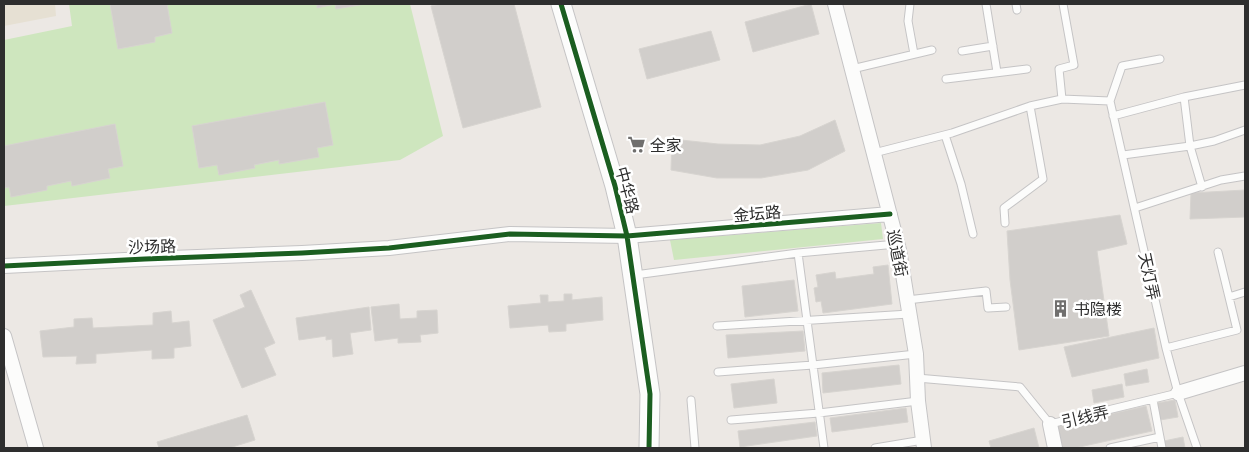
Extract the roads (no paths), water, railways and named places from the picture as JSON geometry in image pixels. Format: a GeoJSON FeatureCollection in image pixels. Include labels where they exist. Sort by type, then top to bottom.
{"type":"FeatureCollection","features":[{"type":"Feature","properties":{"kind":"street","name":"中华路"},"geometry":{"type":"LineString","coordinates":[[561,4],[615,186],[627,236],[650,394],[649,448]]}},
{"type":"Feature","properties":{"kind":"street","name":"巡道街"},"geometry":{"type":"LineString","coordinates":[[835,4],[898,244],[916,354],[918,401],[924,444]]}},
{"type":"Feature","properties":{"kind":"street","name":"金坛路"},"geometry":{"type":"LineString","coordinates":[[302,254],[389,248],[510,234],[627,236],[890,214]]}},
{"type":"Feature","properties":{"kind":"street","name":"沙场路"},"geometry":{"type":"LineString","coordinates":[[4,266],[302,254]]}},
{"type":"Feature","properties":{"kind":"street"},"geometry":{"type":"LineString","coordinates":[[4,336],[36,448]]}},
{"type":"Feature","properties":{"kind":"street"},"geometry":{"type":"LineString","coordinates":[[1178,393],[1245,373]]}},
{"type":"Feature","properties":{"kind":"street"},"geometry":{"type":"LineString","coordinates":[[1050,424],[1055,448]]}},
{"type":"Feature","properties":{"kind":"lane"},"geometry":{"type":"LineString","coordinates":[[910,4],[908,21],[914,54]]}},
{"type":"Feature","properties":{"kind":"lane"},"geometry":{"type":"LineString","coordinates":[[986,4],[997,72]]}},
{"type":"Feature","properties":{"kind":"lane"},"geometry":{"type":"LineString","coordinates":[[1062,99],[1059,68],[1074,65],[1063,4]]}},
{"type":"Feature","properties":{"kind":"lane"},"geometry":{"type":"LineString","coordinates":[[962,51],[993,46]]}},
{"type":"Feature","properties":{"kind":"lane"},"geometry":{"type":"LineString","coordinates":[[852,69],[932,50]]}},
{"type":"Feature","properties":{"kind":"lane"},"geometry":{"type":"LineString","coordinates":[[874,153],[945,135],[1030,106],[1062,99],[1110,101],[1122,66],[1160,59]]}},
{"type":"Feature","properties":{"kind":"lane"},"geometry":{"type":"LineString","coordinates":[[946,79],[1027,69]]}},
{"type":"Feature","properties":{"kind":"lane"},"geometry":{"type":"LineString","coordinates":[[1114,116],[1184,97],[1245,85]]}},
{"type":"Feature","properties":{"kind":"lane"},"geometry":{"type":"LineString","coordinates":[[1184,97],[1190,146],[1202,187]]}},
{"type":"Feature","properties":{"kind":"lane","name":"天灯弄"},"geometry":{"type":"LineString","coordinates":[[1110,101],[1166,348],[1178,393],[1197,448]]}},
{"type":"Feature","properties":{"kind":"lane"},"geometry":{"type":"LineString","coordinates":[[1006,223],[1004,208],[1043,179],[1030,106]]}},
{"type":"Feature","properties":{"kind":"lane"},"geometry":{"type":"LineString","coordinates":[[1123,155],[1190,146],[1214,141],[1245,130]]}},
{"type":"Feature","properties":{"kind":"lane"},"geometry":{"type":"LineString","coordinates":[[945,135],[961,184],[973,234]]}},
{"type":"Feature","properties":{"kind":"lane"},"geometry":{"type":"LineString","coordinates":[[1135,208],[1221,180],[1245,176]]}},
{"type":"Feature","properties":{"kind":"lane"},"geometry":{"type":"LineString","coordinates":[[633,275],[798,253],[898,244]]}},
{"type":"Feature","properties":{"kind":"lane"},"geometry":{"type":"LineString","coordinates":[[1166,348],[1238,330],[1218,252]]}},
{"type":"Feature","properties":{"kind":"lane"},"geometry":{"type":"LineString","coordinates":[[798,253],[824,448]]}},
{"type":"Feature","properties":{"kind":"lane"},"geometry":{"type":"LineString","coordinates":[[907,300],[986,291],[988,308],[1006,307]]}},
{"type":"Feature","properties":{"kind":"lane"},"geometry":{"type":"LineString","coordinates":[[1229,298],[1245,292]]}},
{"type":"Feature","properties":{"kind":"lane"},"geometry":{"type":"LineString","coordinates":[[717,326],[909,314]]}},
{"type":"Feature","properties":{"kind":"lane"},"geometry":{"type":"LineString","coordinates":[[718,372],[813,365],[916,354]]}},
{"type":"Feature","properties":{"kind":"lane","name":"引线弄"},"geometry":{"type":"LineString","coordinates":[[917,378],[1020,387],[1050,424],[1178,393]]}},
{"type":"Feature","properties":{"kind":"lane"},"geometry":{"type":"LineString","coordinates":[[691,400],[695,448]]}},
{"type":"Feature","properties":{"kind":"lane"},"geometry":{"type":"LineString","coordinates":[[1153,400],[1162,448]]}},
{"type":"Feature","properties":{"kind":"lane"},"geometry":{"type":"LineString","coordinates":[[731,420],[819,413],[918,401]]}},
{"type":"Feature","properties":{"kind":"lane"},"geometry":{"type":"LineString","coordinates":[[1110,448],[1160,437]]}},
{"type":"Feature","properties":{"kind":"lane"},"geometry":{"type":"LineString","coordinates":[[875,448],[924,444]]}},
{"type":"Feature","properties":{"kind":"place","name":"全家"},"geometry":{"type":"Point","coordinates":[636,144]}},
{"type":"Feature","properties":{"kind":"place","name":"书隐楼"},"geometry":{"type":"Point","coordinates":[1060,308]}}]}
